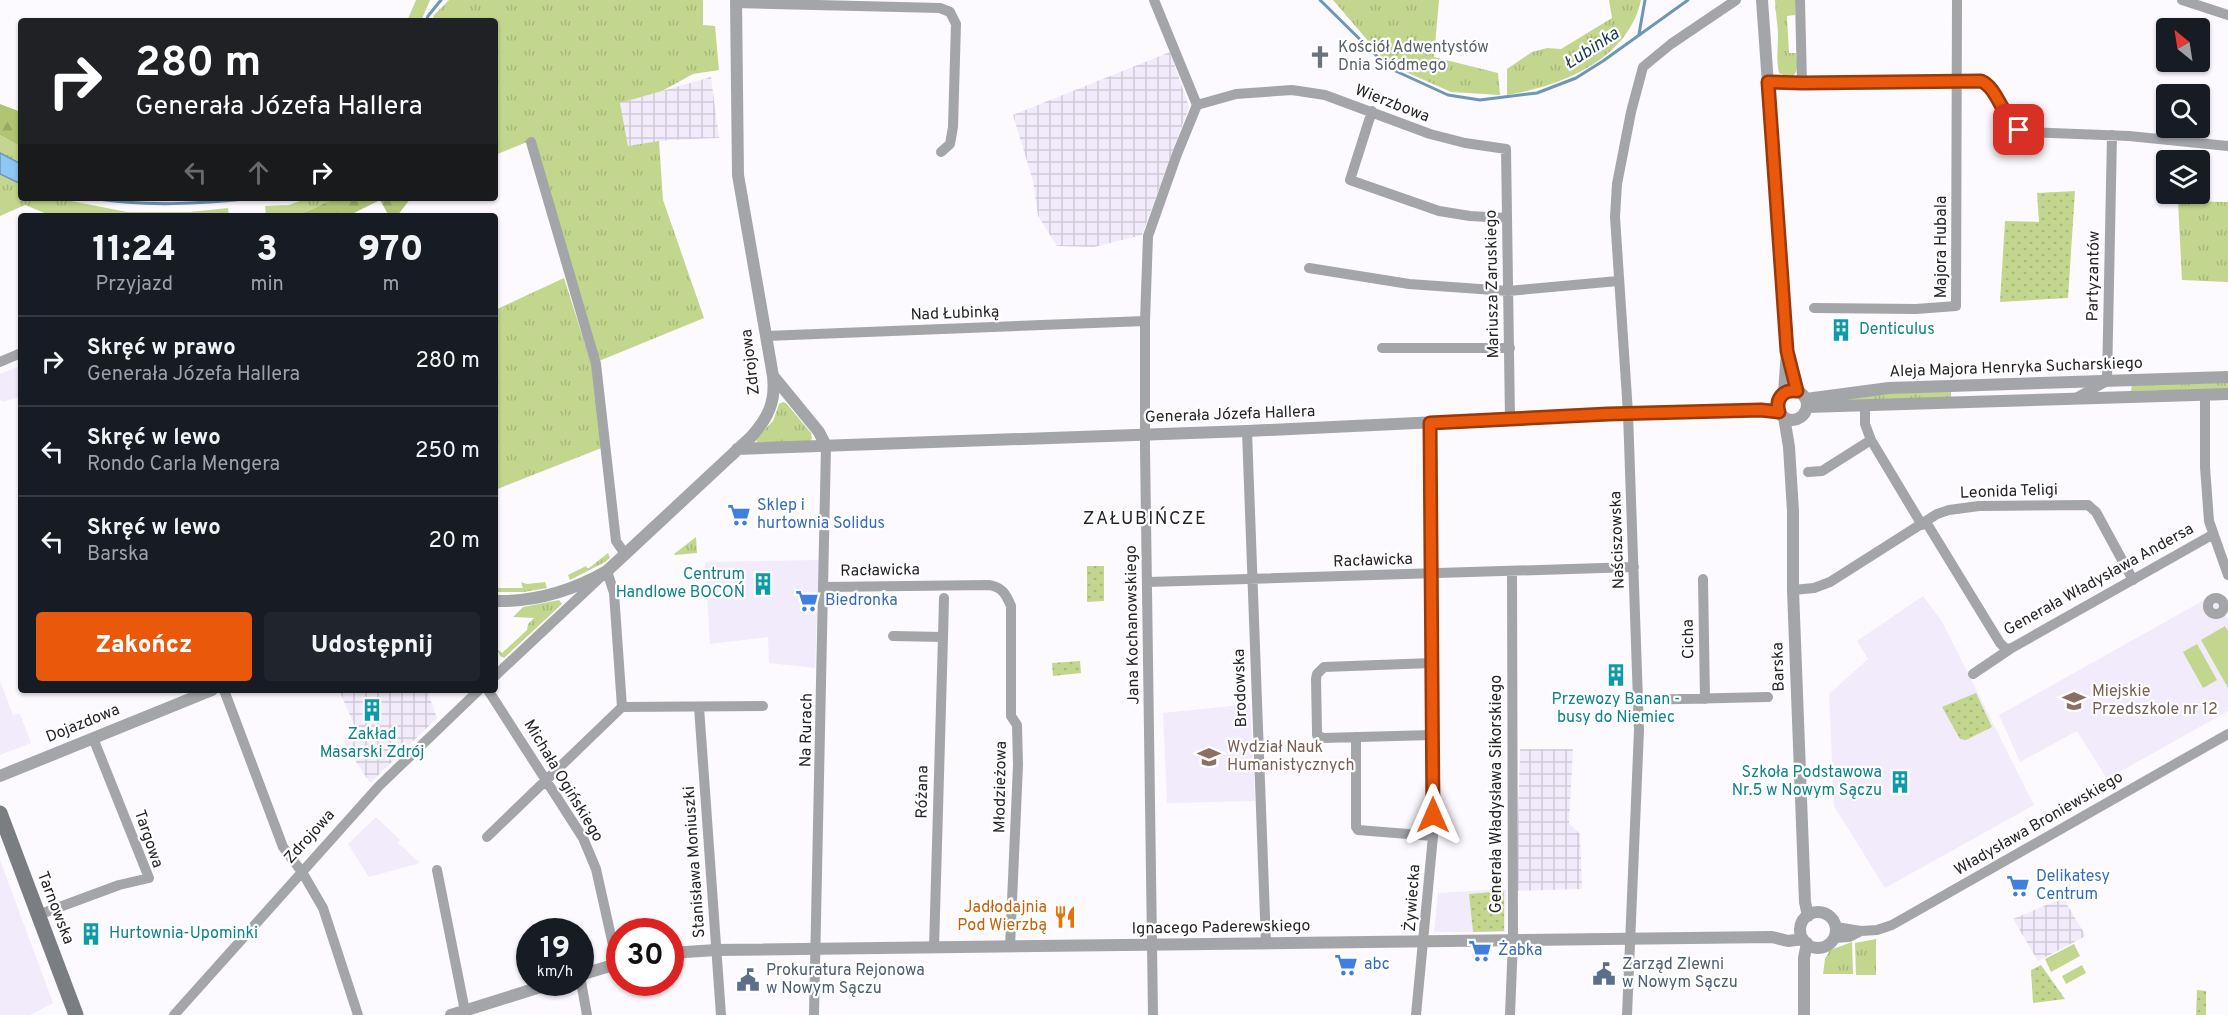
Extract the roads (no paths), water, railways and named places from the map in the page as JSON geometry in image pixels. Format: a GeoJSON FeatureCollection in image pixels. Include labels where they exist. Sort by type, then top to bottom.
{"type":"FeatureCollection","features":[{"type":"Feature","properties":{"kind":"main road","name":"Tarnowska"},"geometry":{"type":"LineString","coordinates":[[0,813],[76,1015]]}},
{"type":"Feature","properties":{"kind":"street"},"geometry":{"type":"LineString","coordinates":[[1154,0],[1197,105]]}},
{"type":"Feature","properties":{"kind":"street","name":"Naściszowska"},"geometry":{"type":"LineString","coordinates":[[1628,1015],[1639,730],[1628,413],[1615,217],[1617,184],[1631,112],[1643,67],[1736,0]]}},
{"type":"Feature","properties":{"kind":"street","name":"Barska"},"geometry":{"type":"LineString","coordinates":[[1762,0],[1787,351],[1784,408],[1793,510],[1793,591],[1805,885],[1810,917],[1810,943]]}},
{"type":"Feature","properties":{"kind":"street"},"geometry":{"type":"LineString","coordinates":[[1800,0],[1802,83]]}},
{"type":"Feature","properties":{"kind":"street","name":"Majora Hubala"},"geometry":{"type":"LineString","coordinates":[[1814,308],[1916,309],[1956,306],[1957,0]]}},
{"type":"Feature","properties":{"kind":"street"},"geometry":{"type":"LineString","coordinates":[[2181,0],[2228,15]]}},
{"type":"Feature","properties":{"kind":"street"},"geometry":{"type":"LineString","coordinates":[[736,1],[940,8],[950,12],[956,24],[953,127],[950,144],[942,152]]}},
{"type":"Feature","properties":{"kind":"street","name":"Zdrojowa"},"geometry":{"type":"LineString","coordinates":[[498,673],[751,437],[768,415],[773,398],[773,376],[738,175],[736,1]]}},
{"type":"Feature","properties":{"kind":"street"},"geometry":{"type":"LineString","coordinates":[[1768,82],[1981,81],[1988,85],[2010,122],[2025,132],[2112,135],[2228,146]]}},
{"type":"Feature","properties":{"kind":"street","name":"Wierzbowa"},"geometry":{"type":"LineString","coordinates":[[1197,105],[1236,94],[1292,90],[1325,95],[1430,134],[1465,143],[1506,149]]}},
{"type":"Feature","properties":{"kind":"street","name":"Jana Kochanowskiego"},"geometry":{"type":"LineString","coordinates":[[1153,1015],[1145,321],[1148,236],[1197,105]]}},
{"type":"Feature","properties":{"kind":"street"},"geometry":{"type":"LineString","coordinates":[[1372,111],[1350,180],[1439,211],[1506,218]]}},
{"type":"Feature","properties":{"kind":"street","name":"Partyzantów"},"geometry":{"type":"LineString","coordinates":[[2108,381],[2112,135]]}},
{"type":"Feature","properties":{"kind":"street"},"geometry":{"type":"LineString","coordinates":[[531,142],[596,364],[616,541],[625,554]]}},
{"type":"Feature","properties":{"kind":"street","name":"Mariusza Zaruskiego"},"geometry":{"type":"LineString","coordinates":[[1506,149],[1510,419]]}},
{"type":"Feature","properties":{"kind":"street"},"geometry":{"type":"LineString","coordinates":[[1309,268],[1409,284],[1508,291],[1618,281]]}},
{"type":"Feature","properties":{"kind":"street","name":"Nad Łubinką"},"geometry":{"type":"LineString","coordinates":[[766,336],[1145,321]]}},
{"type":"Feature","properties":{"kind":"street"},"geometry":{"type":"LineString","coordinates":[[1382,348],[1510,348]]}},
{"type":"Feature","properties":{"kind":"street","name":"Barska"},"geometry":{"type":"LineString","coordinates":[[1787,351],[1803,399]]}},
{"type":"Feature","properties":{"kind":"street"},"geometry":{"type":"LineString","coordinates":[[0,362],[18,354]]}},
{"type":"Feature","properties":{"kind":"street"},"geometry":{"type":"LineString","coordinates":[[773,376],[819,432],[826,446]]}},
{"type":"Feature","properties":{"kind":"street","name":"Aleja Majora Henryka Sucharskiego"},"geometry":{"type":"LineString","coordinates":[[1803,399],[1889,388],[2228,377]]}},
{"type":"Feature","properties":{"kind":"street"},"geometry":{"type":"LineString","coordinates":[[2076,398],[2108,381],[2129,396]]}},
{"type":"Feature","properties":{"kind":"street"},"geometry":{"type":"LineString","coordinates":[[2205,394],[2206,488],[2212,535],[2228,575]]}},
{"type":"Feature","properties":{"kind":"street","name":"Aleja Majora Henryka Sucharskiego"},"geometry":{"type":"LineString","coordinates":[[1803,399],[1865,407],[2228,394]]}},
{"type":"Feature","properties":{"kind":"street"},"geometry":{"type":"LineString","coordinates":[[1784,408],[1802,415],[1803,399]]}},
{"type":"Feature","properties":{"kind":"street","name":"Generała Józefa Hallera"},"geometry":{"type":"LineString","coordinates":[[737,449],[1247,431],[1628,413],[1768,410],[1784,408],[1803,399]]}},
{"type":"Feature","properties":{"kind":"street","name":"Generała Władysława Andersa"},"geometry":{"type":"LineString","coordinates":[[1865,407],[1865,424],[1871,440],[2000,643],[2006,648],[2010,649],[2212,535]]}},
{"type":"Feature","properties":{"kind":"street","name":"Żywiecka"},"geometry":{"type":"LineString","coordinates":[[1416,1015],[1425,942],[1433,836],[1430,423]]}},
{"type":"Feature","properties":{"kind":"street","name":"Brodowska"},"geometry":{"type":"LineString","coordinates":[[1247,431],[1266,944]]}},
{"type":"Feature","properties":{"kind":"street"},"geometry":{"type":"LineString","coordinates":[[1808,472],[1822,471],[1871,440]]}},
{"type":"Feature","properties":{"kind":"street","name":"Na Rurach"},"geometry":{"type":"LineString","coordinates":[[814,1015],[826,446]]}},
{"type":"Feature","properties":{"kind":"street","name":"Leonida Teligi"},"geometry":{"type":"LineString","coordinates":[[1793,591],[1814,588],[1830,582],[1937,514],[1960,507],[2088,504],[2096,512],[2133,580]]}},
{"type":"Feature","properties":{"kind":"street","name":"Racławicka"},"geometry":{"type":"LineString","coordinates":[[1148,582],[1634,567]]}},
{"type":"Feature","properties":{"kind":"street"},"geometry":{"type":"LineString","coordinates":[[498,601],[523,600],[554,594],[586,583],[607,571],[614,593],[622,707]]}},
{"type":"Feature","properties":{"kind":"street","name":"Generała Władysława Sikorskiego"},"geometry":{"type":"LineString","coordinates":[[1510,1015],[1513,940],[1512,572]]}},
{"type":"Feature","properties":{"kind":"street","name":"Cicha"},"geometry":{"type":"LineString","coordinates":[[1703,579],[1705,699]]}},
{"type":"Feature","properties":{"kind":"street","name":"Racławicka"},"geometry":{"type":"LineString","coordinates":[[824,587],[989,585],[996,586],[1006,594]]}},
{"type":"Feature","properties":{"kind":"street","name":"Młodzieżowa"},"geometry":{"type":"LineString","coordinates":[[1006,594],[1011,606],[1011,716],[1017,725],[1018,765],[1010,947]]}},
{"type":"Feature","properties":{"kind":"street","name":"Różana"},"geometry":{"type":"LineString","coordinates":[[934,948],[944,598]]}},
{"type":"Feature","properties":{"kind":"street"},"geometry":{"type":"LineString","coordinates":[[893,636],[943,637]]}},
{"type":"Feature","properties":{"kind":"street"},"geometry":{"type":"LineString","coordinates":[[1973,674],[2000,658],[2010,649]]}},
{"type":"Feature","properties":{"kind":"street"},"geometry":{"type":"LineString","coordinates":[[1432,663],[1324,667],[1316,680],[1317,735],[1323,738],[1432,735]]}},
{"type":"Feature","properties":{"kind":"street","name":"Dojazdowa"},"geometry":{"type":"LineString","coordinates":[[0,776],[205,693]]}},
{"type":"Feature","properties":{"kind":"street"},"geometry":{"type":"LineString","coordinates":[[225,693],[283,847],[302,872],[323,908],[358,1015]]}},
{"type":"Feature","properties":{"kind":"street","name":"Zdrojowa"},"geometry":{"type":"LineString","coordinates":[[174,1015],[379,786],[476,693]]}},
{"type":"Feature","properties":{"kind":"street","name":"Michała Ogińskiego"},"geometry":{"type":"LineString","coordinates":[[490,693],[583,838],[596,869],[607,918]]}},
{"type":"Feature","properties":{"kind":"street"},"geometry":{"type":"LineString","coordinates":[[1638,700],[1767,697]]}},
{"type":"Feature","properties":{"kind":"street"},"geometry":{"type":"LineString","coordinates":[[487,837],[622,707],[764,706]]}},
{"type":"Feature","properties":{"kind":"street","name":"Stanisława Moniuszki"},"geometry":{"type":"LineString","coordinates":[[699,707],[721,1015]]}},
{"type":"Feature","properties":{"kind":"street","name":"Władysława Broniewskiego"},"geometry":{"type":"LineString","coordinates":[[1835,932],[1849,937],[1861,932],[1877,930],[1911,915],[2228,734]]}},
{"type":"Feature","properties":{"kind":"street"},"geometry":{"type":"LineString","coordinates":[[1356,737],[1356,827],[1358,830],[1433,836]]}},
{"type":"Feature","properties":{"kind":"street","name":"Targowa"},"geometry":{"type":"LineString","coordinates":[[38,915],[119,885],[148,878],[93,738]]}},
{"type":"Feature","properties":{"kind":"street"},"geometry":{"type":"LineString","coordinates":[[437,870],[457,1014],[516,995]]}},
{"type":"Feature","properties":{"kind":"street"},"geometry":{"type":"LineString","coordinates":[[1804,1015],[1806,976],[1804,958],[1810,943],[1827,945],[1835,932],[1830,916],[1810,917]]}},
{"type":"Feature","properties":{"kind":"street","name":"Ignacego Paderewskiego"},"geometry":{"type":"LineString","coordinates":[[1772,937],[1810,917]]}},
{"type":"Feature","properties":{"kind":"street","name":"Ignacego Paderewskiego"},"geometry":{"type":"LineString","coordinates":[[684,952],[1772,937],[1810,943]]}},
{"type":"Feature","properties":{"kind":"street"},"geometry":{"type":"LineString","coordinates":[[584,996],[587,1015]]}},
{"type":"Feature","properties":{"kind":"water"},"geometry":{"type":"Polygon","coordinates":[[[0,153],[18,162],[18,183],[0,174],[0,153]]]}},
{"type":"Feature","properties":{"kind":"waterway","name":"Łubinka"},"geometry":{"type":"LineString","coordinates":[[427,18],[441,0]]}},
{"type":"Feature","properties":{"kind":"waterway","name":"Łubinka"},"geometry":{"type":"LineString","coordinates":[[1320,0],[1389,68],[1448,95],[1480,100],[1537,93],[1576,78],[1688,0]]}},
{"type":"Feature","properties":{"kind":"waterway"},"geometry":{"type":"LineString","coordinates":[[1639,34],[1645,0]]}},
{"type":"Feature","properties":{"kind":"waterway","name":"Łubinka"},"geometry":{"type":"LineString","coordinates":[[112,201],[173,204],[223,201]]}},
{"type":"Feature","properties":{"kind":"place","name":"Kościół Adwentystów Dnia Siódmego"},"geometry":{"type":"Point","coordinates":[1320,57]}},
{"type":"Feature","properties":{"kind":"place","name":"Denticulus"},"geometry":{"type":"Point","coordinates":[1841,330]}},
{"type":"Feature","properties":{"kind":"place","name":"Sklep i hurtownia Solidus"},"geometry":{"type":"Point","coordinates":[739,515]}},
{"type":"Feature","properties":{"kind":"place","name":"Centrum Handlowe BOCOŃ"},"geometry":{"type":"Point","coordinates":[763,584]}},
{"type":"Feature","properties":{"kind":"place","name":"Biedronka"},"geometry":{"type":"Point","coordinates":[807,601]}},
{"type":"Feature","properties":{"kind":"place","name":"Przewozy Banan - busy do Niemiec"},"geometry":{"type":"Point","coordinates":[1616,675]}},
{"type":"Feature","properties":{"kind":"place","name":"Miejskie Przedszkole nr 12"},"geometry":{"type":"Point","coordinates":[2074,701]}},
{"type":"Feature","properties":{"kind":"place","name":"Zakład Masarski Zdrój"},"geometry":{"type":"Point","coordinates":[372,710]}},
{"type":"Feature","properties":{"kind":"place","name":"Wydział Nauk Humanistycznych"},"geometry":{"type":"Point","coordinates":[1209,757]}},
{"type":"Feature","properties":{"kind":"place","name":"Szkoła Podstawowa Nr.5 w Nowym Sączu"},"geometry":{"type":"Point","coordinates":[1900,782]}},
{"type":"Feature","properties":{"kind":"place","name":"Delikatesy Centrum"},"geometry":{"type":"Point","coordinates":[2018,886]}},
{"type":"Feature","properties":{"kind":"place","name":"Jadłodajnia Pod Wierzbą"},"geometry":{"type":"Point","coordinates":[1065,917]}},
{"type":"Feature","properties":{"kind":"place","name":"Hurtownia-Upominki"},"geometry":{"type":"Point","coordinates":[91,934]}},
{"type":"Feature","properties":{"kind":"place","name":"Żabka"},"geometry":{"type":"Point","coordinates":[1480,951]}},
{"type":"Feature","properties":{"kind":"place","name":"abc"},"geometry":{"type":"Point","coordinates":[1346,965]}},
{"type":"Feature","properties":{"kind":"place","name":"Zarząd Zlewni w Nowym Sączu"},"geometry":{"type":"Point","coordinates":[1604,974]}},
{"type":"Feature","properties":{"kind":"place","name":"Prokuratura Rejonowa w Nowym Sączu"},"geometry":{"type":"Point","coordinates":[748,980]}},
{"type":"Feature","properties":{"kind":"district","name":"ZAŁUBIŃCZE"},"geometry":{"type":"Point","coordinates":[1145,519]}}]}
